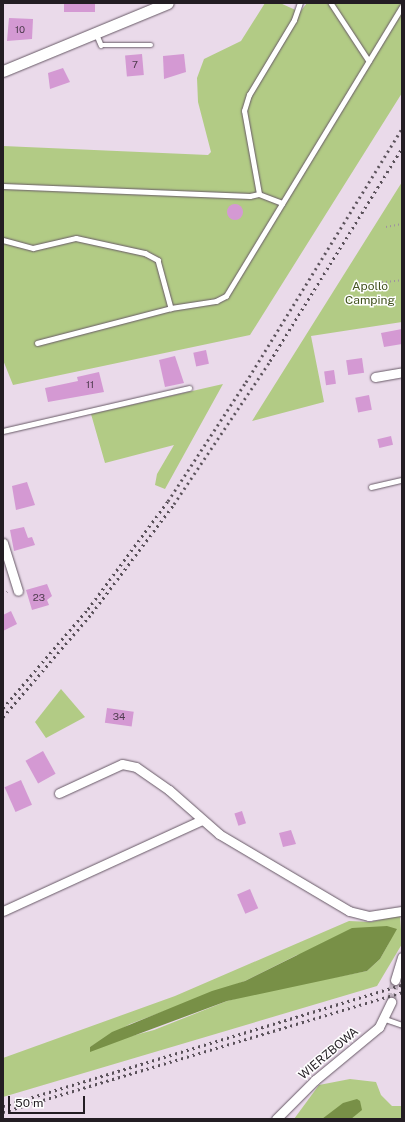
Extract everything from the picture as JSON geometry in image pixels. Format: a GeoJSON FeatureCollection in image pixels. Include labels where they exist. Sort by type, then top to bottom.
{"type":"FeatureCollection","features":[{"type":"Feature","properties":{"kind":"street"},"geometry":{"type":"LineString","coordinates":[[3,71],[168,3]]}},
{"type":"Feature","properties":{"kind":"street"},"geometry":{"type":"LineString","coordinates":[[375,377],[402,372]]}},
{"type":"Feature","properties":{"kind":"street"},"geometry":{"type":"LineString","coordinates":[[3,543],[18,591]]}},
{"type":"Feature","properties":{"kind":"street"},"geometry":{"type":"LineString","coordinates":[[59,793],[122,764],[136,767],[169,790],[202,820],[256,859],[349,911],[369,916],[402,911]]}},
{"type":"Feature","properties":{"kind":"street"},"geometry":{"type":"LineString","coordinates":[[3,911],[202,820]]}},
{"type":"Feature","properties":{"kind":"street"},"geometry":{"type":"LineString","coordinates":[[395,980],[402,957]]}},
{"type":"Feature","properties":{"kind":"street","name":"WIERZBOWA"},"geometry":{"type":"LineString","coordinates":[[276,1119],[315,1080],[385,1019],[392,1002]]}},
{"type":"Feature","properties":{"kind":"lane"},"geometry":{"type":"LineString","coordinates":[[259,194],[244,111],[248,95],[294,20],[300,3]]}},
{"type":"Feature","properties":{"kind":"lane"},"geometry":{"type":"LineString","coordinates":[[331,3],[369,60]]}},
{"type":"Feature","properties":{"kind":"lane"},"geometry":{"type":"LineString","coordinates":[[37,343],[171,308],[216,300],[226,296],[402,6]]}},
{"type":"Feature","properties":{"kind":"lane"},"geometry":{"type":"LineString","coordinates":[[96,33],[102,45],[151,45]]}},
{"type":"Feature","properties":{"kind":"lane"},"geometry":{"type":"LineString","coordinates":[[3,186],[250,196],[259,194],[282,203]]}},
{"type":"Feature","properties":{"kind":"lane"},"geometry":{"type":"LineString","coordinates":[[3,240],[19,247],[33,248],[76,238],[146,253],[158,260],[171,308]]}},
{"type":"Feature","properties":{"kind":"lane"},"geometry":{"type":"LineString","coordinates":[[3,431],[189,388]]}},
{"type":"Feature","properties":{"kind":"lane"},"geometry":{"type":"LineString","coordinates":[[371,487],[402,480]]}},
{"type":"Feature","properties":{"kind":"lane"},"geometry":{"type":"LineString","coordinates":[[385,1019],[402,1025]]}},
{"type":"Feature","properties":{"kind":"path"},"geometry":{"type":"LineString","coordinates":[[386,227],[402,224]]}},
{"type":"Feature","properties":{"kind":"path"},"geometry":{"type":"LineString","coordinates":[[366,284],[402,280]]}},
{"type":"Feature","properties":{"kind":"green space"},"geometry":{"type":"Polygon","coordinates":[[[265,3],[280,3],[300,12],[307,3],[402,3],[402,93],[250,335],[13,385],[3,360],[3,146],[208,155],[211,152],[198,102],[197,78],[204,59],[241,41],[265,3]]]}},
{"type":"Feature","properties":{"kind":"green space","name":"Apollo Camping"},"geometry":{"type":"Polygon","coordinates":[[[402,182],[402,322],[311,336],[324,402],[252,421],[402,182]]]}},
{"type":"Feature","properties":{"kind":"green space"},"geometry":{"type":"Polygon","coordinates":[[[223,384],[165,489],[155,485],[157,474],[174,445],[105,463],[91,414],[223,384]]]}},
{"type":"Feature","properties":{"kind":"green space"},"geometry":{"type":"Polygon","coordinates":[[[61,689],[85,717],[46,738],[35,722],[61,689]]]}},
{"type":"Feature","properties":{"kind":"green space"},"geometry":{"type":"Polygon","coordinates":[[[400,915],[402,944],[377,986],[3,1097],[3,1058],[175,996],[349,921],[371,922],[400,915]],[[390,941],[297,955],[245,981],[130,1024],[90,1047],[154,1030],[227,1001],[260,992],[367,971],[380,959],[390,941]]]}},
{"type":"Feature","properties":{"kind":"green space"},"geometry":{"type":"Polygon","coordinates":[[[350,1079],[376,1082],[381,1095],[392,1106],[402,1106],[402,1119],[294,1119],[319,1085],[350,1079]]]}},
{"type":"Feature","properties":{"kind":"shaded area"},"geometry":{"type":"Polygon","coordinates":[[[387,926],[397,929],[380,959],[367,971],[227,1001],[90,1052],[90,1047],[112,1032],[212,991],[245,981],[352,928],[387,926]]]}},
{"type":"Feature","properties":{"kind":"shaded area"},"geometry":{"type":"Polygon","coordinates":[[[357,1099],[360,1101],[362,1110],[351,1119],[322,1119],[343,1103],[357,1099]]]}},
{"type":"Feature","properties":{"kind":"building"},"geometry":{"type":"Polygon","coordinates":[[[64,3],[95,3],[95,12],[64,12],[64,3]]]}},
{"type":"Feature","properties":{"kind":"building"},"geometry":{"type":"Polygon","coordinates":[[[9,18],[33,19],[32,39],[7,41],[9,18]]]}},
{"type":"Feature","properties":{"kind":"building"},"geometry":{"type":"Polygon","coordinates":[[[142,54],[144,75],[127,76],[125,55],[142,54]]]}},
{"type":"Feature","properties":{"kind":"building"},"geometry":{"type":"Polygon","coordinates":[[[184,54],[186,72],[164,79],[163,56],[184,54]]]}},
{"type":"Feature","properties":{"kind":"building"},"geometry":{"type":"Polygon","coordinates":[[[63,68],[70,82],[50,89],[48,73],[63,68]]]}},
{"type":"Feature","properties":{"kind":"building"},"geometry":{"type":"Polygon","coordinates":[[[235,204],[242,209],[243,212],[238,219],[235,220],[228,215],[227,212],[232,205],[235,204]]]}},
{"type":"Feature","properties":{"kind":"building"},"geometry":{"type":"Polygon","coordinates":[[[402,329],[402,344],[384,347],[381,333],[402,329]]]}},
{"type":"Feature","properties":{"kind":"building"},"geometry":{"type":"Polygon","coordinates":[[[206,350],[209,364],[196,366],[193,353],[206,350]]]}},
{"type":"Feature","properties":{"kind":"building"},"geometry":{"type":"Polygon","coordinates":[[[175,356],[184,383],[165,387],[159,360],[175,356]]]}},
{"type":"Feature","properties":{"kind":"building"},"geometry":{"type":"Polygon","coordinates":[[[362,358],[364,373],[348,375],[346,360],[362,358]]]}},
{"type":"Feature","properties":{"kind":"building"},"geometry":{"type":"Polygon","coordinates":[[[334,370],[336,384],[326,385],[324,371],[334,370]]]}},
{"type":"Feature","properties":{"kind":"building"},"geometry":{"type":"Polygon","coordinates":[[[99,372],[104,392],[48,402],[45,388],[78,381],[77,377],[99,372]]]}},
{"type":"Feature","properties":{"kind":"building"},"geometry":{"type":"Polygon","coordinates":[[[369,395],[372,410],[358,412],[355,398],[369,395]]]}},
{"type":"Feature","properties":{"kind":"building"},"geometry":{"type":"Polygon","coordinates":[[[391,436],[393,445],[379,448],[377,439],[391,436]]]}},
{"type":"Feature","properties":{"kind":"building"},"geometry":{"type":"Polygon","coordinates":[[[27,482],[35,505],[16,510],[12,486],[27,482]]]}},
{"type":"Feature","properties":{"kind":"building"},"geometry":{"type":"Polygon","coordinates":[[[24,527],[28,538],[32,537],[35,545],[14,551],[10,530],[24,527]]]}},
{"type":"Feature","properties":{"kind":"building"},"geometry":{"type":"Polygon","coordinates":[[[47,584],[52,596],[47,600],[49,605],[32,610],[26,590],[47,584]]]}},
{"type":"Feature","properties":{"kind":"building"},"geometry":{"type":"Polygon","coordinates":[[[11,611],[17,624],[3,631],[3,615],[11,611]]]}},
{"type":"Feature","properties":{"kind":"building"},"geometry":{"type":"Polygon","coordinates":[[[107,708],[134,712],[132,727],[105,723],[107,708]]]}},
{"type":"Feature","properties":{"kind":"building"},"geometry":{"type":"Polygon","coordinates":[[[43,751],[56,774],[38,783],[26,761],[43,751]]]}},
{"type":"Feature","properties":{"kind":"building"},"geometry":{"type":"Polygon","coordinates":[[[21,780],[32,805],[16,812],[5,787],[21,780]]]}},
{"type":"Feature","properties":{"kind":"building"},"geometry":{"type":"Polygon","coordinates":[[[242,811],[246,823],[238,826],[234,813],[242,811]]]}},
{"type":"Feature","properties":{"kind":"building"},"geometry":{"type":"Polygon","coordinates":[[[291,830],[296,844],[283,847],[279,833],[291,830]]]}},
{"type":"Feature","properties":{"kind":"building"},"geometry":{"type":"Polygon","coordinates":[[[250,889],[258,908],[245,914],[237,894],[250,889]]]}},
{"type":"Feature","properties":{"kind":"tunnel"},"geometry":{"type":"LineString","coordinates":[[391,1002],[395,980]]}},
{"type":"Feature","properties":{"kind":"railway"},"geometry":{"type":"LineString","coordinates":[[3,708],[88,609],[168,501],[246,382],[402,128]]}},
{"type":"Feature","properties":{"kind":"railway"},"geometry":{"type":"LineString","coordinates":[[3,717],[92,613],[174,504],[270,361],[402,148]]}},
{"type":"Feature","properties":{"kind":"railway"},"geometry":{"type":"LineString","coordinates":[[3,1106],[402,985]]}},
{"type":"Feature","properties":{"kind":"railway"},"geometry":{"type":"LineString","coordinates":[[3,1112],[402,992]]}}]}
